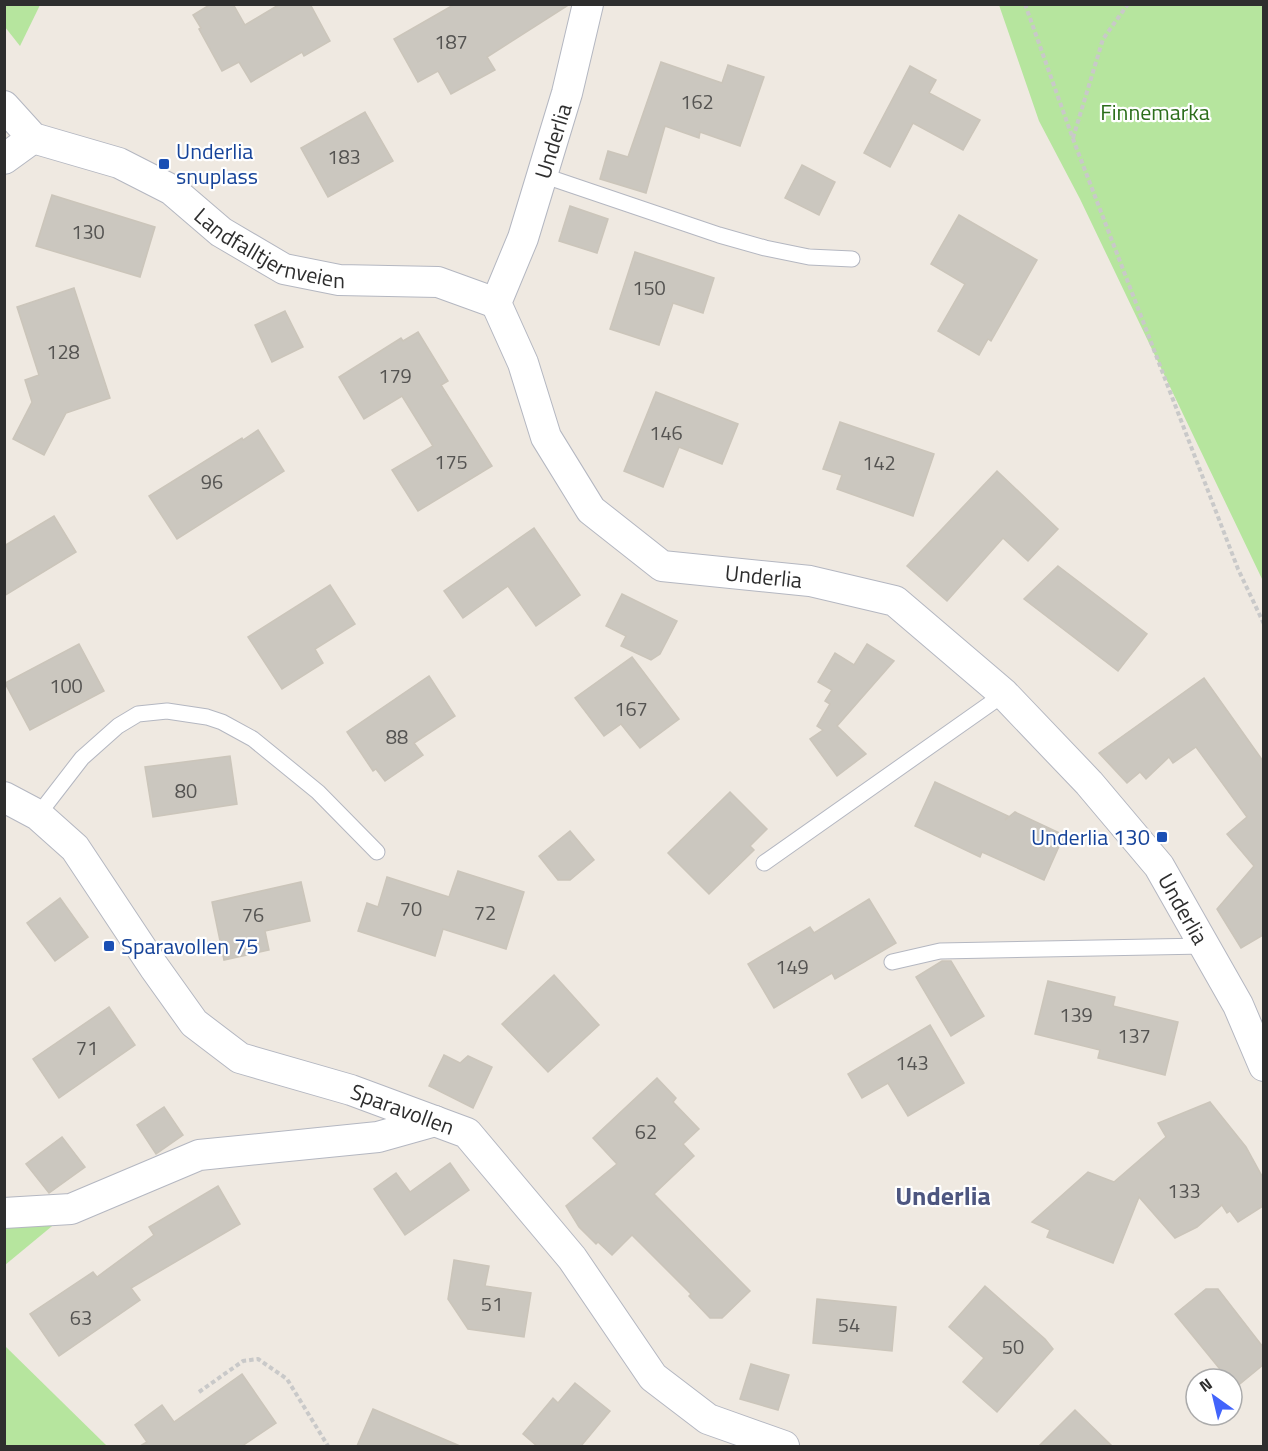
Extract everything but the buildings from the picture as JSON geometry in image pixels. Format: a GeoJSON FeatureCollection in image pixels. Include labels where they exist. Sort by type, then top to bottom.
{"type":"FeatureCollection","features":[{"type":"Feature","properties":{"kind":"street","name":"Underlia"},"geometry":{"type":"LineString","coordinates":[[588,4],[567,93],[523,238],[496,303],[523,363],[546,437],[591,510],[662,566],[810,581],[895,601],[1004,694],[1089,783],[1159,866],[1238,1005],[1263,1066]]}},
{"type":"Feature","properties":{"kind":"street"},"geometry":{"type":"LineString","coordinates":[[4,106],[33,138],[4,159]]}},
{"type":"Feature","properties":{"kind":"street","name":"Landfalltjernveien"},"geometry":{"type":"LineString","coordinates":[[33,138],[119,163],[172,190],[221,232],[284,269],[339,280],[438,282],[496,303]]}},
{"type":"Feature","properties":{"kind":"street","name":"Sparavollen"},"geometry":{"type":"LineString","coordinates":[[4,796],[38,815],[75,848],[194,1023],[240,1058],[351,1090],[467,1133],[572,1258],[653,1377],[708,1419],[784,1446]]}},
{"type":"Feature","properties":{"kind":"street"},"geometry":{"type":"LineString","coordinates":[[4,1213],[71,1209],[199,1155],[378,1137],[435,1121]]}},
{"type":"Feature","properties":{"kind":"lane"},"geometry":{"type":"LineString","coordinates":[[542,175],[719,235],[765,248],[809,257],[852,259]]}},
{"type":"Feature","properties":{"kind":"lane"},"geometry":{"type":"LineString","coordinates":[[764,863],[1004,694]]}},
{"type":"Feature","properties":{"kind":"lane"},"geometry":{"type":"LineString","coordinates":[[38,815],[82,758],[118,726],[138,714],[166,711],[207,717],[222,722],[253,739],[318,792],[377,852]]}},
{"type":"Feature","properties":{"kind":"lane"},"geometry":{"type":"LineString","coordinates":[[892,962],[940,951],[1205,946]]}},
{"type":"Feature","properties":{"kind":"path"},"geometry":{"type":"LineString","coordinates":[[1024,4],[1073,139],[1238,569],[1263,624]]}},
{"type":"Feature","properties":{"kind":"path"},"geometry":{"type":"LineString","coordinates":[[1073,139],[1103,39],[1128,4]]}},
{"type":"Feature","properties":{"kind":"path"},"geometry":{"type":"LineString","coordinates":[[199,1392],[243,1361],[258,1359],[287,1378],[328,1446]]}},
{"type":"Feature","properties":{"kind":"green space"},"geometry":{"type":"Polygon","coordinates":[[[4,5],[40,5],[20,46],[5,27],[4,5]]]}},
{"type":"Feature","properties":{"kind":"green space","name":"Finnemarka"},"geometry":{"type":"Polygon","coordinates":[[[999,5],[1263,5],[1263,581],[1080,199],[1039,121],[999,5]]]}},
{"type":"Feature","properties":{"kind":"green space"},"geometry":{"type":"Polygon","coordinates":[[[57,1222],[5,1265],[5,1228],[57,1222]]]}},
{"type":"Feature","properties":{"kind":"green space"},"geometry":{"type":"Polygon","coordinates":[[[5,1346],[107,1446],[5,1446],[5,1346]]]}},
{"type":"Feature","properties":{"kind":"place","name":"Underlia snuplass"},"geometry":{"type":"Point","coordinates":[164,164]}},
{"type":"Feature","properties":{"kind":"place","name":"Underlia 130"},"geometry":{"type":"Point","coordinates":[1162,837]}},
{"type":"Feature","properties":{"kind":"place","name":"Sparavollen 75"},"geometry":{"type":"Point","coordinates":[109,946]}},
{"type":"Feature","properties":{"kind":"district","name":"Underlia"},"geometry":{"type":"Point","coordinates":[943,1196]}}]}
